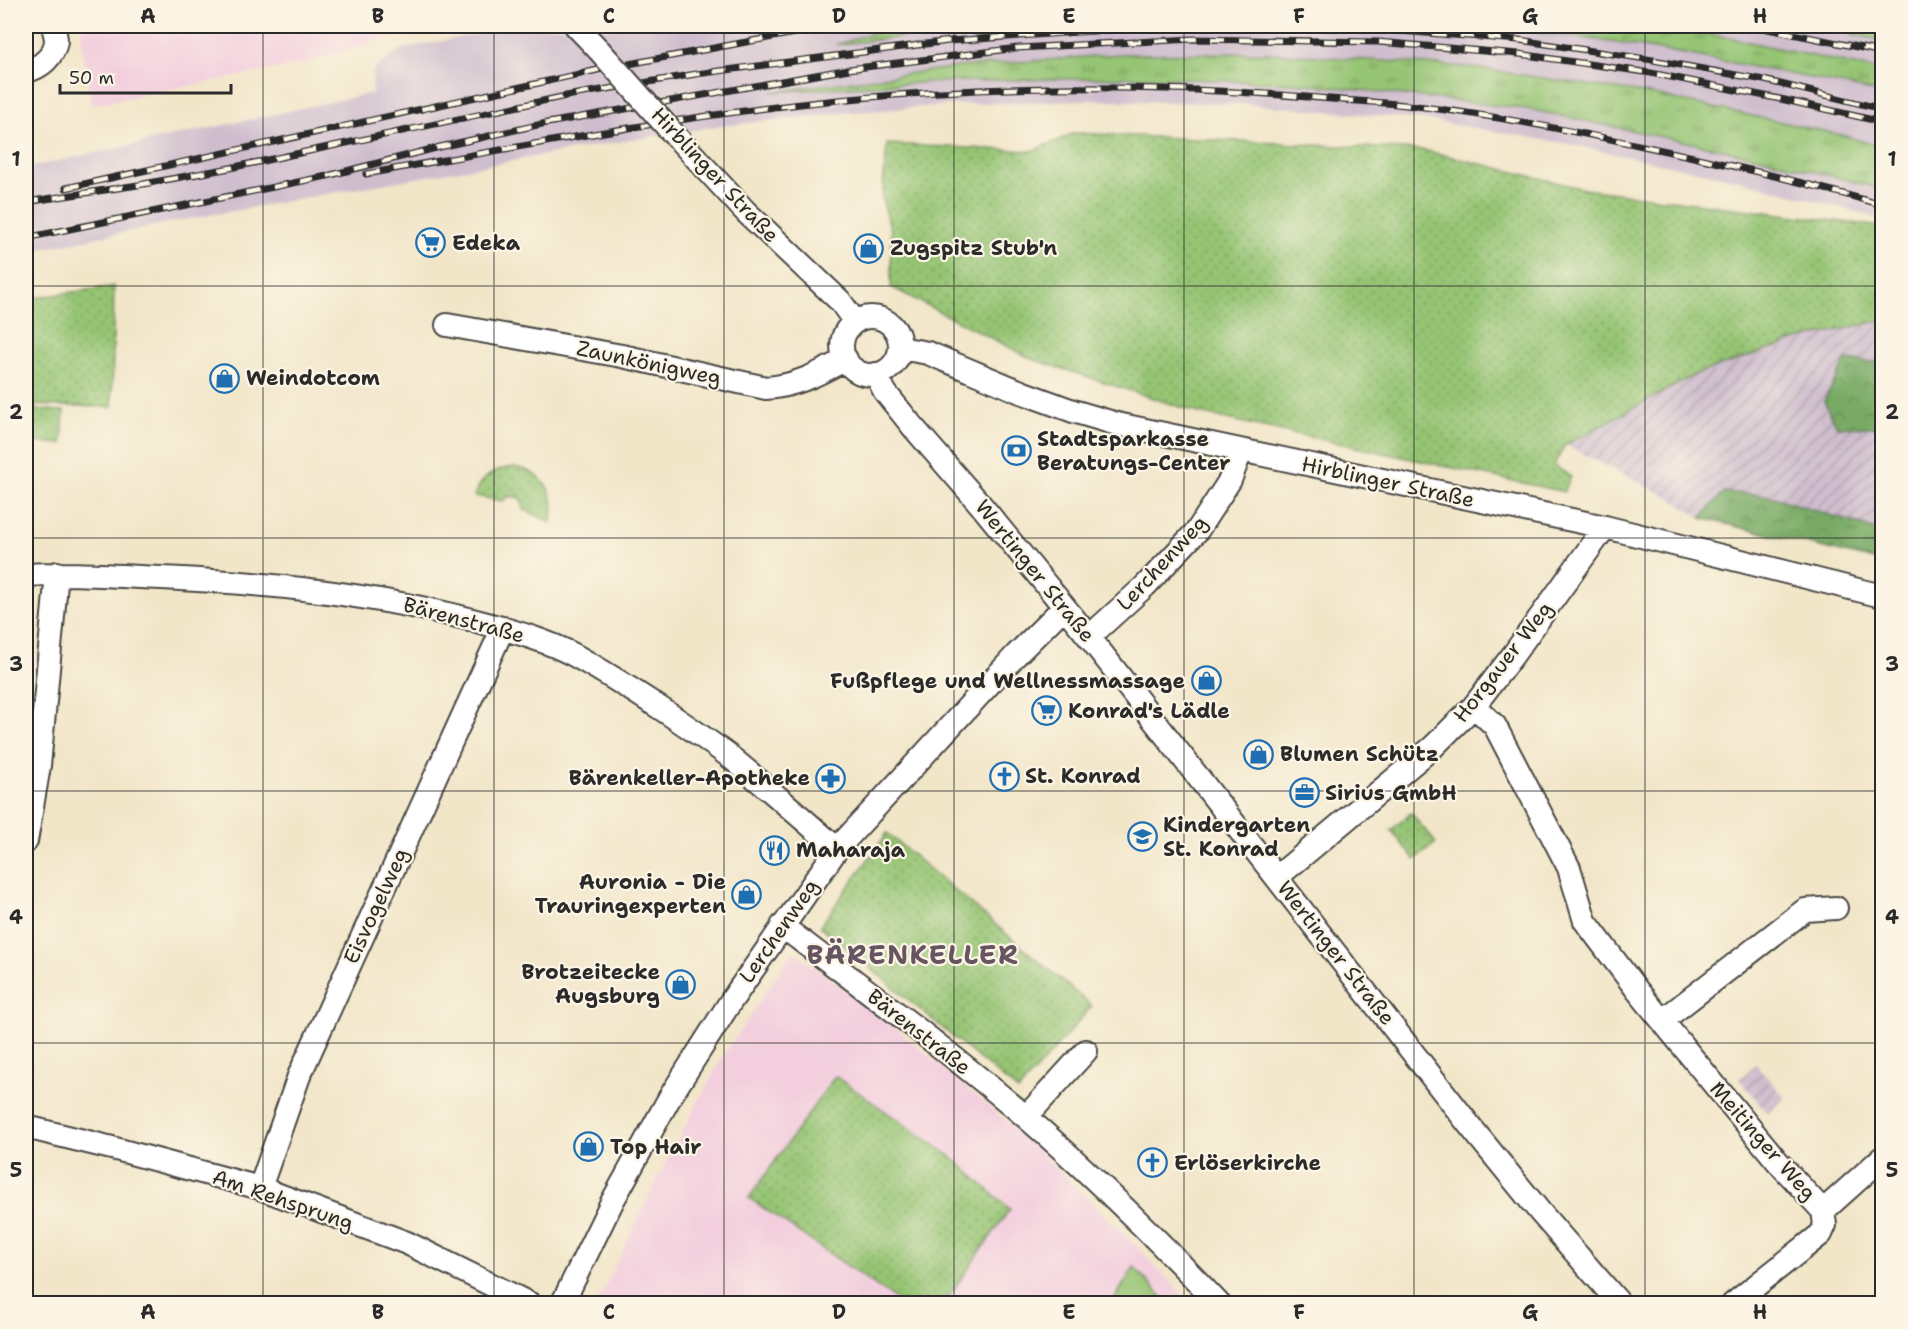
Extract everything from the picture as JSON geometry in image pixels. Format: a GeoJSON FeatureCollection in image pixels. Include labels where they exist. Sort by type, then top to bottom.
{"type":"FeatureCollection","features":[{"type":"Feature","properties":{"kind":"street"},"geometry":{"type":"LineString","coordinates":[[26,71],[38,68],[49,57],[56,41],[53,26]]}},
{"type":"Feature","properties":{"kind":"street","name":"Hirblinger Straße"},"geometry":{"type":"LineString","coordinates":[[576,26],[746,213],[840,301],[855,322]]}},
{"type":"Feature","properties":{"kind":"street"},"geometry":{"type":"LineString","coordinates":[[871,317],[889,323],[896,330],[900,348],[898,357],[892,366],[876,374],[866,374],[857,371],[846,359],[843,343],[849,328],[855,322],[871,317]]}},
{"type":"Feature","properties":{"kind":"street","name":"Zaunkönigweg"},"geometry":{"type":"LineString","coordinates":[[447,326],[622,356],[766,388],[783,387],[799,382],[846,359]]}},
{"type":"Feature","properties":{"kind":"street","name":"Hirblinger Straße"},"geometry":{"type":"LineString","coordinates":[[900,348],[928,353],[1022,392],[1117,424],[1605,527],[1882,596]]}},
{"type":"Feature","properties":{"kind":"street","name":"Wertinger Straße"},"geometry":{"type":"LineString","coordinates":[[876,374],[885,392],[913,428],[980,504],[1089,637],[1470,1126],[1540,1212],[1620,1304]]}},
{"type":"Feature","properties":{"kind":"street","name":"Lerchenweg"},"geometry":{"type":"LineString","coordinates":[[1089,637],[1145,586],[1197,531],[1230,480],[1241,451]]}},
{"type":"Feature","properties":{"kind":"street","name":"Horgauer Weg"},"geometry":{"type":"LineString","coordinates":[[1277,877],[1433,747],[1474,706],[1605,527]]}},
{"type":"Feature","properties":{"kind":"street"},"geometry":{"type":"LineString","coordinates":[[26,842],[39,766],[57,573]]}},
{"type":"Feature","properties":{"kind":"street","name":"Bärenstraße"},"geometry":{"type":"LineString","coordinates":[[26,575],[57,573],[231,581],[378,598],[503,628],[574,655],[632,690],[733,759],[837,849]]}},
{"type":"Feature","properties":{"kind":"street","name":"Lerchenweg"},"geometry":{"type":"LineString","coordinates":[[562,1304],[612,1202],[670,1097],[731,1001],[837,849],[1016,655],[1064,608]]}},
{"type":"Feature","properties":{"kind":"street","name":"Eisvogelweg"},"geometry":{"type":"LineString","coordinates":[[260,1188],[299,1076],[503,628]]}},
{"type":"Feature","properties":{"kind":"street","name":"Meitinger Weg"},"geometry":{"type":"LineString","coordinates":[[1474,706],[1495,726],[1569,868],[1585,921],[1637,990],[1778,1162],[1824,1211],[1825,1225],[1821,1234],[1733,1304]]}},
{"type":"Feature","properties":{"kind":"street"},"geometry":{"type":"LineString","coordinates":[[1663,1020],[1805,910],[1836,908]]}},
{"type":"Feature","properties":{"kind":"street","name":"Bärenstraße"},"geometry":{"type":"LineString","coordinates":[[782,926],[902,1016],[1026,1117],[1138,1220],[1219,1304]]}},
{"type":"Feature","properties":{"kind":"street"},"geometry":{"type":"LineString","coordinates":[[1026,1117],[1086,1051]]}},
{"type":"Feature","properties":{"kind":"street","name":"Am Rehsprung"},"geometry":{"type":"LineString","coordinates":[[26,1127],[260,1188],[407,1243],[530,1304]]}},
{"type":"Feature","properties":{"kind":"street"},"geometry":{"type":"LineString","coordinates":[[1824,1211],[1882,1158]]}},
{"type":"Feature","properties":{"kind":"shaded area"},"geometry":{"type":"Polygon","coordinates":[[[81,26],[423,26],[311,62],[91,105],[81,26]]]}},
{"type":"Feature","properties":{"kind":"shaded area"},"geometry":{"type":"Polygon","coordinates":[[[518,26],[612,29],[617,26],[1812,26],[1882,41],[1882,219],[1735,179],[1563,143],[1427,120],[1244,104],[1086,100],[963,104],[842,113],[719,126],[606,144],[173,222],[26,252],[26,168],[372,93],[373,70],[402,49],[518,26]]]}},
{"type":"Feature","properties":{"kind":"shaded area"},"geometry":{"type":"Polygon","coordinates":[[[1882,320],[1882,562],[1701,518],[1670,498],[1565,445],[1694,375],[1797,340],[1882,320]]]}},
{"type":"Feature","properties":{"kind":"shaded area"},"geometry":{"type":"Polygon","coordinates":[[[793,951],[880,1015],[1022,1134],[1191,1303],[597,1304],[662,1169],[721,1059],[793,951]]]}},
{"type":"Feature","properties":{"kind":"shaded area"},"geometry":{"type":"Polygon","coordinates":[[[1756,1064],[1785,1098],[1768,1113],[1739,1079],[1756,1064]]]}},
{"type":"Feature","properties":{"kind":"green space"},"geometry":{"type":"Polygon","coordinates":[[[911,26],[1010,26],[972,28],[836,45],[878,31],[911,26]]]}},
{"type":"Feature","properties":{"kind":"green space"},"geometry":{"type":"Polygon","coordinates":[[[1478,26],[1656,26],[1726,37],[1882,71],[1882,93],[1631,45],[1478,26]]]}},
{"type":"Feature","properties":{"kind":"green space"},"geometry":{"type":"Polygon","coordinates":[[[1819,26],[1882,26],[1882,41],[1819,26]]]}},
{"type":"Feature","properties":{"kind":"green space"},"geometry":{"type":"Polygon","coordinates":[[[1270,53],[1469,67],[1650,94],[1842,135],[1882,147],[1882,189],[1759,157],[1528,109],[1307,84],[1143,77],[934,82],[771,92],[958,67],[1121,54],[1270,53]]]}},
{"type":"Feature","properties":{"kind":"green space"},"geometry":{"type":"Polygon","coordinates":[[[1075,133],[1423,150],[1585,189],[1882,227],[1882,320],[1797,340],[1696,374],[1565,445],[1554,465],[1571,477],[1564,492],[1199,413],[1032,359],[891,287],[891,231],[882,199],[887,144],[1032,151],[1075,133]]]}},
{"type":"Feature","properties":{"kind":"green space"},"geometry":{"type":"Polygon","coordinates":[[[114,286],[112,407],[26,405],[26,299],[114,286]]]}},
{"type":"Feature","properties":{"kind":"green space"},"geometry":{"type":"Polygon","coordinates":[[[1846,360],[1882,363],[1882,427],[1837,427],[1824,401],[1846,360]]]}},
{"type":"Feature","properties":{"kind":"green space"},"geometry":{"type":"Polygon","coordinates":[[[26,409],[64,411],[62,444],[26,442],[26,409]]]}},
{"type":"Feature","properties":{"kind":"green space"},"geometry":{"type":"Polygon","coordinates":[[[514,467],[533,473],[546,485],[553,502],[551,522],[524,510],[522,501],[515,497],[502,501],[474,496],[480,484],[489,475],[514,467]]]}},
{"type":"Feature","properties":{"kind":"green space"},"geometry":{"type":"Polygon","coordinates":[[[1724,492],[1770,496],[1868,527],[1882,534],[1882,562],[1701,518],[1724,492]]]}},
{"type":"Feature","properties":{"kind":"green space"},"geometry":{"type":"Polygon","coordinates":[[[1411,813],[1436,843],[1415,860],[1391,830],[1411,813]]]}},
{"type":"Feature","properties":{"kind":"green space"},"geometry":{"type":"Polygon","coordinates":[[[887,833],[1092,1006],[1018,1091],[820,926],[887,833]]]}},
{"type":"Feature","properties":{"kind":"green space"},"geometry":{"type":"Polygon","coordinates":[[[835,1076],[953,1158],[1010,1209],[944,1303],[901,1303],[749,1198],[835,1076]]]}},
{"type":"Feature","properties":{"kind":"green space"},"geometry":{"type":"Polygon","coordinates":[[[1134,1267],[1168,1303],[1112,1303],[1134,1267]]]}},
{"type":"Feature","properties":{"kind":"railway"},"geometry":{"type":"LineString","coordinates":[[66,188],[602,69],[832,26]]}},
{"type":"Feature","properties":{"kind":"railway"},"geometry":{"type":"LineString","coordinates":[[26,202],[230,168],[566,96],[696,74],[949,41],[1165,26]]}},
{"type":"Feature","properties":{"kind":"railway"},"geometry":{"type":"LineString","coordinates":[[1264,26],[1373,29],[1519,40],[1653,60],[1764,80],[1882,109]]}},
{"type":"Feature","properties":{"kind":"railway"},"geometry":{"type":"LineString","coordinates":[[1753,26],[1882,52]]}},
{"type":"Feature","properties":{"kind":"railway"},"geometry":{"type":"LineString","coordinates":[[26,238],[327,176],[542,124],[849,69],[1018,48],[1194,39],[1378,42],[1519,54],[1651,73],[1882,122]]}},
{"type":"Feature","properties":{"kind":"railway"},"geometry":{"type":"LineString","coordinates":[[366,174],[660,123],[838,100],[961,91],[1146,89],[1269,94],[1418,106],[1484,116],[1703,159],[1882,205]]}},
{"type":"Feature","properties":{"kind":"place","name":"Edeka"},"geometry":{"type":"Point","coordinates":[431,243]}},
{"type":"Feature","properties":{"kind":"place","name":"Zugspitz Stub'n"},"geometry":{"type":"Point","coordinates":[869,248]}},
{"type":"Feature","properties":{"kind":"place","name":"Weindotcom"},"geometry":{"type":"Point","coordinates":[225,378]}},
{"type":"Feature","properties":{"kind":"place","name":"Stadtsparkasse Beratungs-Center"},"geometry":{"type":"Point","coordinates":[1016,451]}},
{"type":"Feature","properties":{"kind":"place","name":"Fußpflege und Wellnessmassage"},"geometry":{"type":"Point","coordinates":[1206,681]}},
{"type":"Feature","properties":{"kind":"place","name":"Konrad's Lädle"},"geometry":{"type":"Point","coordinates":[1047,711]}},
{"type":"Feature","properties":{"kind":"place","name":"Blumen Schütz"},"geometry":{"type":"Point","coordinates":[1259,754]}},
{"type":"Feature","properties":{"kind":"place","name":"St. Konrad"},"geometry":{"type":"Point","coordinates":[1004,776]}},
{"type":"Feature","properties":{"kind":"place","name":"Bärenkeller-Apotheke"},"geometry":{"type":"Point","coordinates":[831,778]}},
{"type":"Feature","properties":{"kind":"place","name":"Sirius GmbH"},"geometry":{"type":"Point","coordinates":[1304,793]}},
{"type":"Feature","properties":{"kind":"place","name":"Kindergarten St. Konrad"},"geometry":{"type":"Point","coordinates":[1142,837]}},
{"type":"Feature","properties":{"kind":"place","name":"Maharaja"},"geometry":{"type":"Point","coordinates":[775,850]}},
{"type":"Feature","properties":{"kind":"place","name":"Auronia - Die Trauringexperten"},"geometry":{"type":"Point","coordinates":[747,894]}},
{"type":"Feature","properties":{"kind":"place","name":"Brotzeitecke Augsburg"},"geometry":{"type":"Point","coordinates":[681,984]}},
{"type":"Feature","properties":{"kind":"place","name":"Top Hair"},"geometry":{"type":"Point","coordinates":[589,1147]}},
{"type":"Feature","properties":{"kind":"place","name":"Erlöserkirche"},"geometry":{"type":"Point","coordinates":[1153,1163]}},
{"type":"Feature","properties":{"kind":"district","name":"BÄRENKELLER"},"geometry":{"type":"Point","coordinates":[913,954]}}]}
